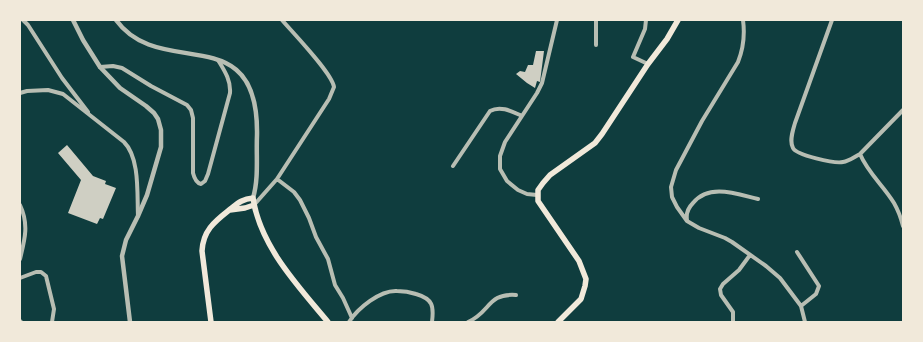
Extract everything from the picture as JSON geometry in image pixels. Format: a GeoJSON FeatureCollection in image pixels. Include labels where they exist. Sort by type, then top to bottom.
{"type":"FeatureCollection","features":[{"type":"Feature","properties":{"kind":"main road"},"geometry":{"type":"LineString","coordinates":[[558,322],[572,310],[581,299],[586,279],[579,261],[541,207],[538,201],[538,190],[550,175],[595,143],[648,64],[667,39],[678,20]]}},
{"type":"Feature","properties":{"kind":"main road"},"geometry":{"type":"LineString","coordinates":[[210,322],[202,245],[211,225],[240,201],[246,198],[256,199],[254,206],[258,220],[272,249],[295,281],[328,322]]}},
{"type":"Feature","properties":{"kind":"main road"},"geometry":{"type":"LineString","coordinates":[[230,210],[254,206]]}},
{"type":"Feature","properties":{"kind":"street"},"geometry":{"type":"LineString","coordinates":[[23,20],[28,25],[62,78],[94,119]]}},
{"type":"Feature","properties":{"kind":"street"},"geometry":{"type":"LineString","coordinates":[[73,20],[83,40],[100,67],[120,88],[154,113],[160,124],[161,147],[147,195],[126,240],[122,256],[130,322]]}},
{"type":"Feature","properties":{"kind":"street"},"geometry":{"type":"LineString","coordinates":[[116,20],[121,27],[141,41],[174,51],[217,59],[226,62],[238,71],[247,83],[253,96],[256,117],[256,199]]}},
{"type":"Feature","properties":{"kind":"street"},"geometry":{"type":"LineString","coordinates":[[256,199],[276,179],[329,99],[334,87],[319,63],[282,20]]}},
{"type":"Feature","properties":{"kind":"street"},"geometry":{"type":"LineString","coordinates":[[537,195],[527,194],[515,187],[503,175],[500,169],[500,156],[508,136],[542,83],[557,20]]}},
{"type":"Feature","properties":{"kind":"street"},"geometry":{"type":"LineString","coordinates":[[596,20],[596,45]]}},
{"type":"Feature","properties":{"kind":"street"},"geometry":{"type":"LineString","coordinates":[[646,20],[645,29],[633,57],[648,64]]}},
{"type":"Feature","properties":{"kind":"street"},"geometry":{"type":"LineString","coordinates":[[743,20],[744,41],[742,53],[678,165],[671,187],[674,202],[687,221],[699,228],[725,238],[780,278],[801,306],[805,322]]}},
{"type":"Feature","properties":{"kind":"street"},"geometry":{"type":"LineString","coordinates":[[832,20],[797,116],[792,132],[792,147],[798,152],[836,162],[844,162],[860,154],[903,110]]}},
{"type":"Feature","properties":{"kind":"street"},"geometry":{"type":"LineString","coordinates":[[100,67],[113,66],[122,68],[151,86],[187,105],[191,110],[193,118],[193,173],[198,183],[201,184],[205,181],[208,174],[231,87],[228,78],[217,59]]}},
{"type":"Feature","properties":{"kind":"street"},"geometry":{"type":"LineString","coordinates":[[20,93],[34,91],[56,92],[68,99],[124,142],[133,155],[136,173],[138,216]]}},
{"type":"Feature","properties":{"kind":"street"},"geometry":{"type":"LineString","coordinates":[[453,166],[490,111],[500,109],[522,116]]}},
{"type":"Feature","properties":{"kind":"street"},"geometry":{"type":"LineString","coordinates":[[860,154],[869,171],[895,205],[903,226]]}},
{"type":"Feature","properties":{"kind":"street"},"geometry":{"type":"LineString","coordinates":[[276,179],[294,192],[300,200],[316,237],[328,259],[335,285],[343,298],[350,320]]}},
{"type":"Feature","properties":{"kind":"street"},"geometry":{"type":"LineString","coordinates":[[687,221],[688,211],[692,204],[710,192],[727,192],[758,199]]}},
{"type":"Feature","properties":{"kind":"street"},"geometry":{"type":"LineString","coordinates":[[20,204],[26,226],[20,259]]}},
{"type":"Feature","properties":{"kind":"street"},"geometry":{"type":"LineString","coordinates":[[797,252],[818,283],[819,287],[816,294],[801,306]]}},
{"type":"Feature","properties":{"kind":"street"},"geometry":{"type":"LineString","coordinates":[[733,322],[733,312],[722,296],[720,289],[742,266],[750,255]]}},
{"type":"Feature","properties":{"kind":"street"},"geometry":{"type":"LineString","coordinates":[[20,278],[36,272],[41,272],[46,276],[54,309],[52,322]]}},
{"type":"Feature","properties":{"kind":"street"},"geometry":{"type":"LineString","coordinates":[[350,320],[354,313],[371,300],[396,290],[419,295],[430,301],[433,306],[432,322]]}},
{"type":"Feature","properties":{"kind":"street"},"geometry":{"type":"LineString","coordinates":[[468,322],[481,314],[497,298],[507,295],[516,295]]}},
{"type":"Feature","properties":{"kind":"building"},"geometry":{"type":"Polygon","coordinates":[[[536,51],[544,51],[540,82],[537,81],[535,88],[516,74],[520,71],[525,72],[528,65],[533,65],[536,51]]]}},
{"type":"Feature","properties":{"kind":"building"},"geometry":{"type":"Polygon","coordinates":[[[67,145],[93,176],[106,181],[105,184],[116,188],[103,219],[100,218],[97,224],[68,213],[81,180],[58,153],[67,145]]]}}]}
